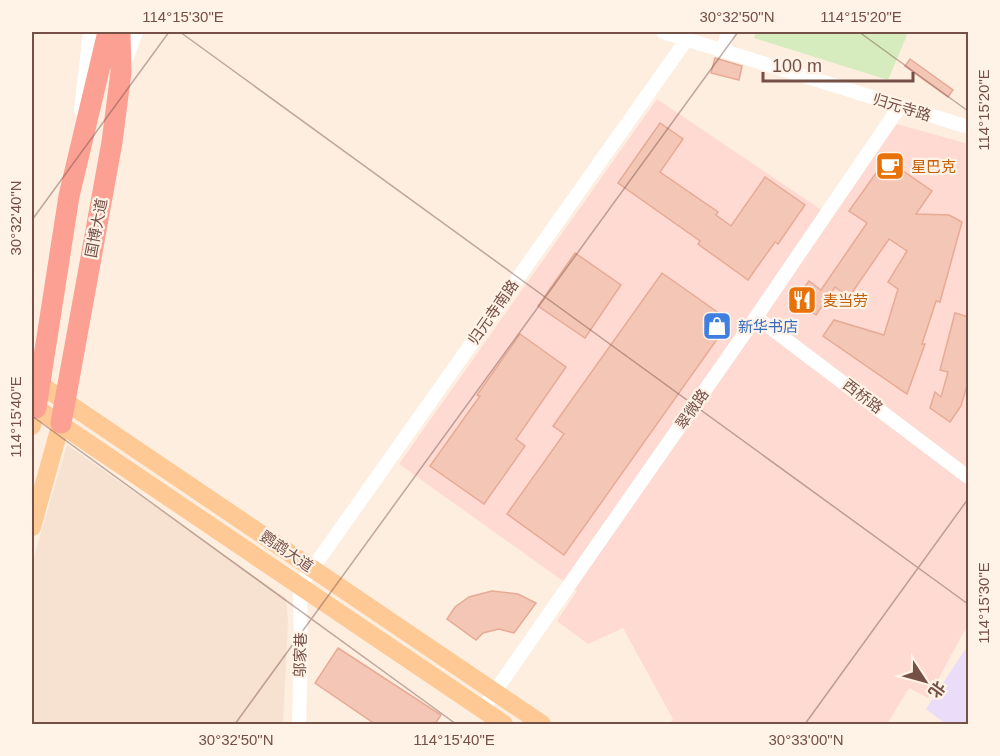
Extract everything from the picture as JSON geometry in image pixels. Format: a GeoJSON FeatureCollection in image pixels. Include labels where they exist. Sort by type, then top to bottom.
{"type":"FeatureCollection","features":[{"type":"Feature","properties":{"kind":"highway","name":"国博大道"},"geometry":{"type":"LineString","coordinates":[[61,423],[112,142],[121,72],[113,34]]}},
{"type":"Feature","properties":{"kind":"highway","name":"国博大道"},"geometry":{"type":"LineString","coordinates":[[33,413],[36,381],[69,196],[113,34]]}},
{"type":"Feature","properties":{"kind":"main road","name":"鹦鹉大道"},"geometry":{"type":"LineString","coordinates":[[36,381],[542,724]]}},
{"type":"Feature","properties":{"kind":"main road","name":"鹦鹉大道"},"geometry":{"type":"LineString","coordinates":[[33,413],[61,423],[504,724]]}},
{"type":"Feature","properties":{"kind":"main road"},"geometry":{"type":"LineString","coordinates":[[32,527],[61,423]]}},
{"type":"Feature","properties":{"kind":"street","name":"归元寺路"},"geometry":{"type":"LineString","coordinates":[[663,32],[969,127]]}},
{"type":"Feature","properties":{"kind":"street"},"geometry":{"type":"LineString","coordinates":[[723,50],[728,32]]}},
{"type":"Feature","properties":{"kind":"street","name":"归元寺南路"},"geometry":{"type":"LineString","coordinates":[[300,586],[687,39]]}},
{"type":"Feature","properties":{"kind":"street","name":"翠微路"},"geometry":{"type":"LineString","coordinates":[[482,710],[900,106]]}},
{"type":"Feature","properties":{"kind":"street","name":"西桥路"},"geometry":{"type":"LineString","coordinates":[[756,317],[969,477]]}},
{"type":"Feature","properties":{"kind":"street","name":"邬家巷"},"geometry":{"type":"LineString","coordinates":[[299,724],[300,586]]}},
{"type":"Feature","properties":{"kind":"shaded area"},"geometry":{"type":"Polygon","coordinates":[[[657,99],[832,217],[897,124],[968,144],[968,624],[928,698],[909,688],[887,724],[669,724],[673,719],[623,628],[588,644],[557,621],[577,591],[399,464],[657,99]]]}},
{"type":"Feature","properties":{"kind":"shaded area"},"geometry":{"type":"Polygon","coordinates":[[[67,445],[286,598],[288,622],[283,724],[32,724],[32,563],[67,445]]]}},
{"type":"Feature","properties":{"kind":"shaded area"},"geometry":{"type":"Polygon","coordinates":[[[968,645],[968,724],[946,724],[926,709],[968,645]]]}},
{"type":"Feature","properties":{"kind":"green space"},"geometry":{"type":"Polygon","coordinates":[[[756,32],[903,32],[907,35],[888,80],[754,38],[756,32]]]}},
{"type":"Feature","properties":{"kind":"building"},"geometry":{"type":"Polygon","coordinates":[[[715,58],[742,66],[739,80],[711,73],[715,58]]]}},
{"type":"Feature","properties":{"kind":"building"},"geometry":{"type":"Polygon","coordinates":[[[910,59],[953,90],[948,97],[905,66],[910,59]]]}},
{"type":"Feature","properties":{"kind":"building"},"geometry":{"type":"Polygon","coordinates":[[[660,123],[683,139],[660,172],[718,212],[716,215],[731,226],[765,177],[805,205],[778,244],[775,242],[748,280],[698,244],[700,241],[618,183],[660,123]]]}},
{"type":"Feature","properties":{"kind":"building"},"geometry":{"type":"Polygon","coordinates":[[[886,159],[932,191],[916,214],[949,215],[962,222],[940,302],[936,301],[922,344],[925,344],[907,394],[823,336],[834,320],[884,335],[898,289],[888,282],[907,251],[889,239],[849,297],[835,287],[816,315],[795,300],[809,281],[821,290],[867,223],[849,211],[886,159]]]}},
{"type":"Feature","properties":{"kind":"building"},"geometry":{"type":"Polygon","coordinates":[[[575,253],[621,285],[585,338],[538,306],[575,253]]]}},
{"type":"Feature","properties":{"kind":"building"},"geometry":{"type":"Polygon","coordinates":[[[662,273],[730,321],[564,555],[507,514],[564,434],[553,426],[662,273]]]}},
{"type":"Feature","properties":{"kind":"building"},"geometry":{"type":"Polygon","coordinates":[[[955,313],[969,317],[969,379],[961,406],[950,422],[930,408],[935,392],[941,397],[948,372],[940,370],[955,313]]]}},
{"type":"Feature","properties":{"kind":"building"},"geometry":{"type":"Polygon","coordinates":[[[520,334],[566,367],[516,439],[525,446],[484,504],[430,466],[480,396],[477,395],[520,334]]]}},
{"type":"Feature","properties":{"kind":"building"},"geometry":{"type":"Polygon","coordinates":[[[492,591],[518,594],[536,603],[514,633],[499,629],[483,633],[476,640],[447,619],[455,607],[469,597],[492,591]]]}},
{"type":"Feature","properties":{"kind":"building"},"geometry":{"type":"Polygon","coordinates":[[[338,648],[441,715],[435,724],[375,724],[315,683],[338,648]]]}},
{"type":"Feature","properties":{"kind":"place","name":"星巴克"},"geometry":{"type":"Point","coordinates":[890,166]}},
{"type":"Feature","properties":{"kind":"place","name":"麦当劳"},"geometry":{"type":"Point","coordinates":[802,300]}},
{"type":"Feature","properties":{"kind":"place","name":"新华书店"},"geometry":{"type":"Point","coordinates":[717,326]}}]}
